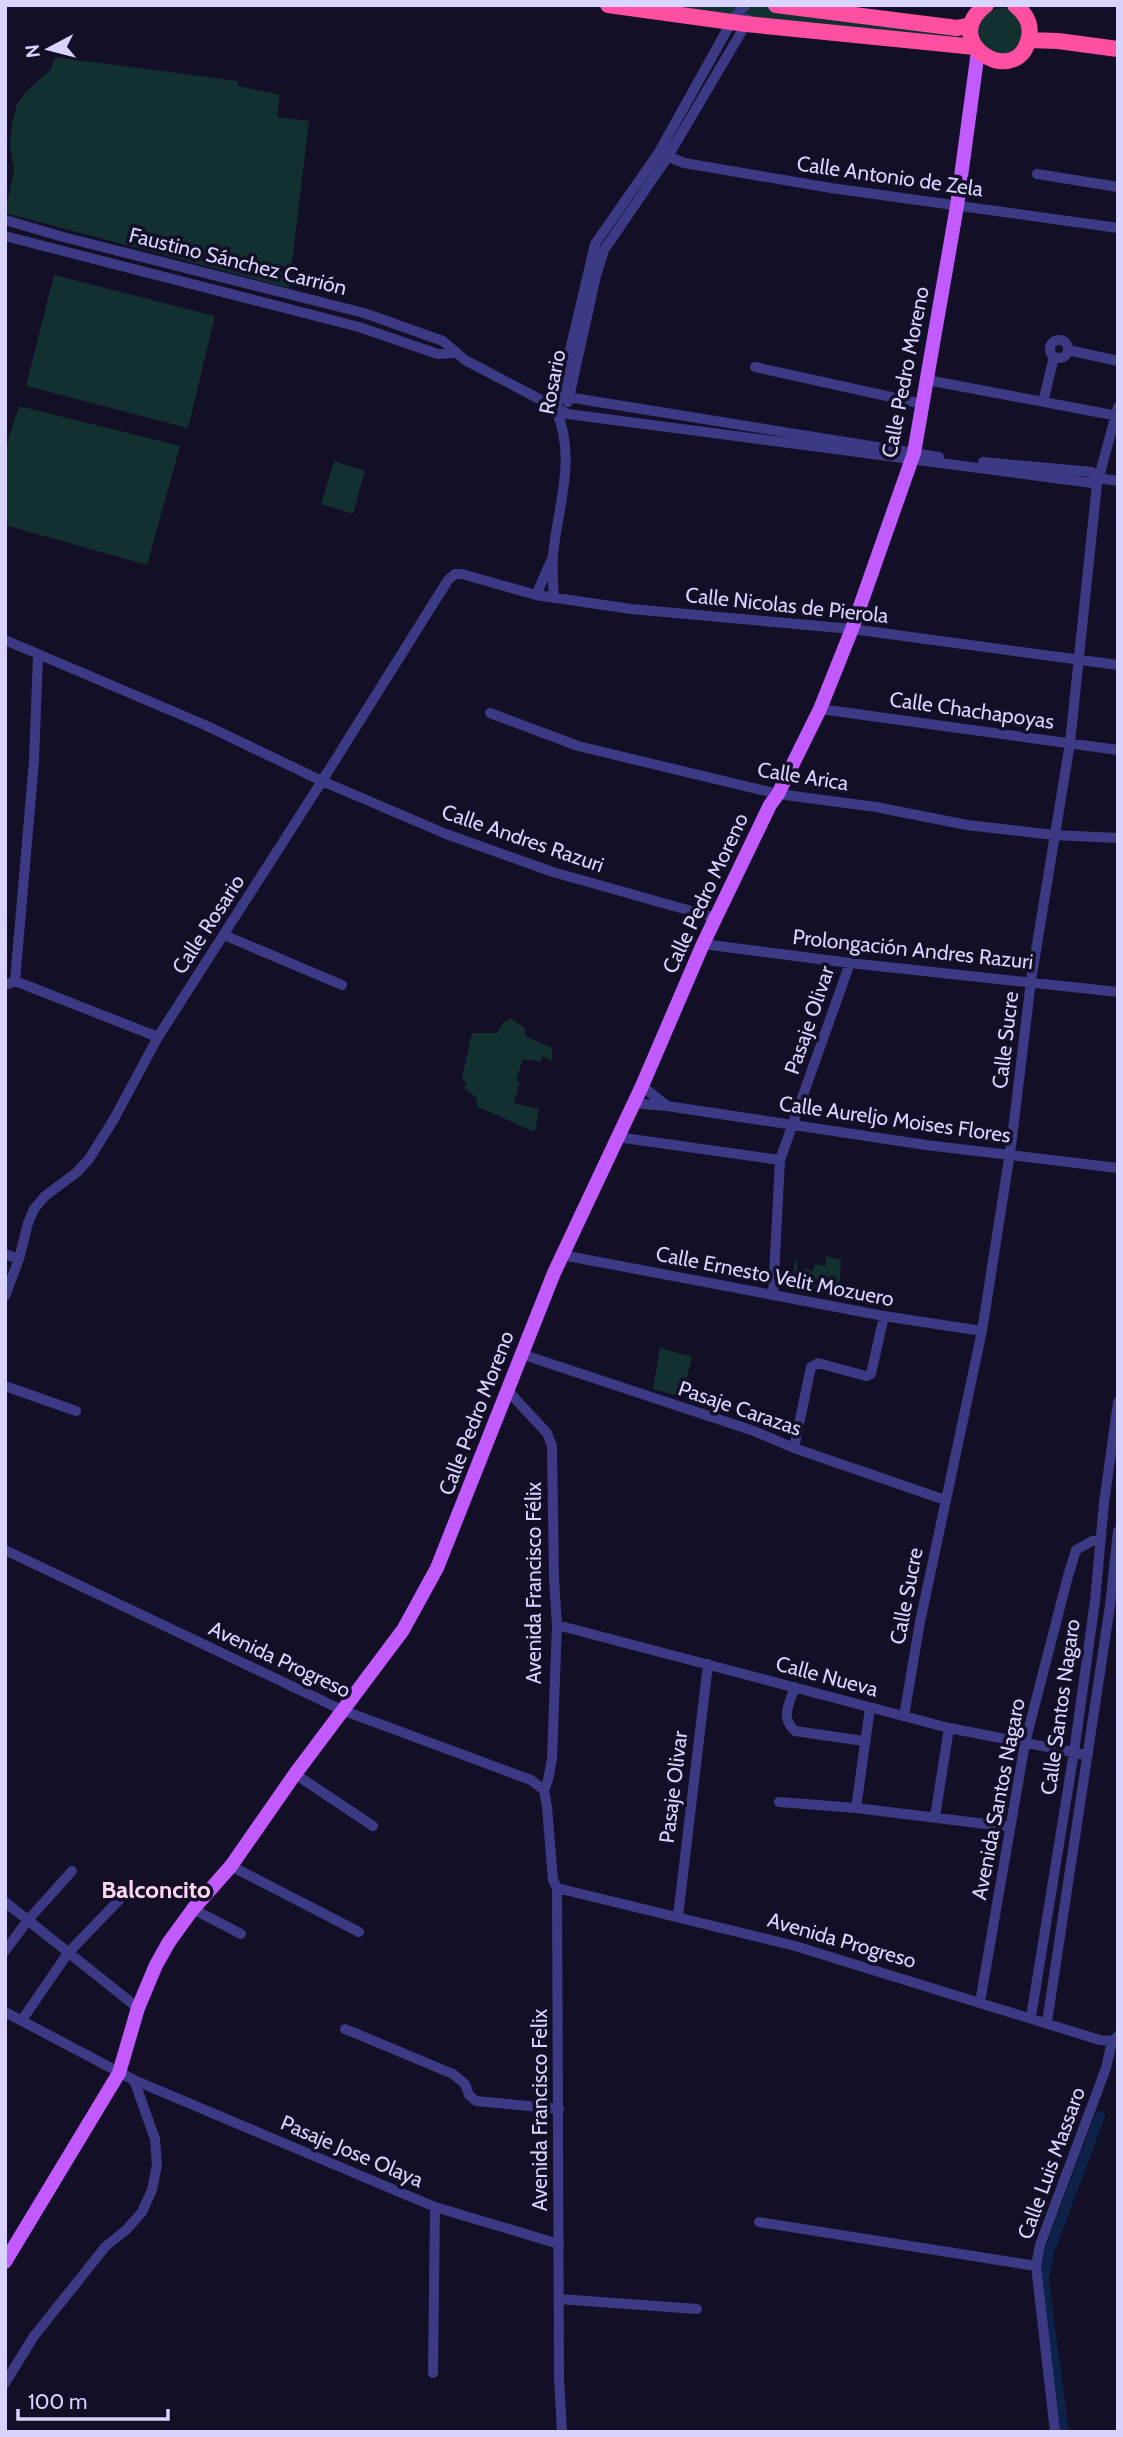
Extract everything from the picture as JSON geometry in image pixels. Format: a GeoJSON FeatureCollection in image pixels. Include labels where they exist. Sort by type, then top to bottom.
{"type":"FeatureCollection","features":[{"type":"Feature","properties":{"kind":"highway"},"geometry":{"type":"LineString","coordinates":[[608,5],[976,49],[993,61],[1019,55],[1029,40],[1028,20],[1014,5]]}},
{"type":"Feature","properties":{"kind":"highway"},"geometry":{"type":"LineString","coordinates":[[776,5],[957,28],[971,25]]}},
{"type":"Feature","properties":{"kind":"highway"},"geometry":{"type":"LineString","coordinates":[[976,49],[971,25],[974,17],[986,5]]}},
{"type":"Feature","properties":{"kind":"highway"},"geometry":{"type":"LineString","coordinates":[[1029,40],[1058,41],[1118,50]]}},
{"type":"Feature","properties":{"kind":"main road","name":"Calle Pedro Moreno"},"geometry":{"type":"LineString","coordinates":[[5,2262],[119,2073],[138,2008],[169,1942],[193,1909],[231,1866],[295,1773],[403,1630],[437,1568],[562,1255],[642,1086],[703,944],[769,805],[778,794],[820,709],[852,629],[912,457],[957,206],[976,49]]}},
{"type":"Feature","properties":{"kind":"street","name":"Rosario"},"geometry":{"type":"LineString","coordinates":[[564,428],[556,410],[563,397],[604,250],[663,155],[739,22],[746,5]]}},
{"type":"Feature","properties":{"kind":"street","name":"Calle Antonio de Zela"},"geometry":{"type":"LineString","coordinates":[[663,155],[684,163],[831,188],[1118,228]]}},
{"type":"Feature","properties":{"kind":"street"},"geometry":{"type":"LineString","coordinates":[[1037,174],[1118,187]]}},
{"type":"Feature","properties":{"kind":"street","name":"Faustino Sánchez Carrión"},"geometry":{"type":"LineString","coordinates":[[5,220],[364,313],[443,341],[454,353],[545,401],[556,410]]}},
{"type":"Feature","properties":{"kind":"street","name":"Faustino Sánchez Carrión"},"geometry":{"type":"LineString","coordinates":[[5,236],[359,327],[438,354],[454,353]]}},
{"type":"Feature","properties":{"kind":"street"},"geometry":{"type":"LineString","coordinates":[[58,251],[63,237]]}},
{"type":"Feature","properties":{"kind":"street"},"geometry":{"type":"LineString","coordinates":[[214,290],[218,276]]}},
{"type":"Feature","properties":{"kind":"street"},"geometry":{"type":"LineString","coordinates":[[1043,402],[1054,357],[1050,350],[1057,341],[1065,343],[1068,350],[1118,361]]}},
{"type":"Feature","properties":{"kind":"street"},"geometry":{"type":"LineString","coordinates":[[755,367],[923,404]]}},
{"type":"Feature","properties":{"kind":"street"},"geometry":{"type":"LineString","coordinates":[[927,380],[1117,413]]}},
{"type":"Feature","properties":{"kind":"street","name":"Rosario"},"geometry":{"type":"LineString","coordinates":[[563,397],[568,414],[564,428]]}},
{"type":"Feature","properties":{"kind":"street"},"geometry":{"type":"LineString","coordinates":[[545,401],[563,397],[912,457]]}},
{"type":"Feature","properties":{"kind":"street"},"geometry":{"type":"LineString","coordinates":[[556,410],[568,414],[912,457],[1092,472],[1098,478],[1118,481]]}},
{"type":"Feature","properties":{"kind":"street","name":"Calle Sucre"},"geometry":{"type":"LineString","coordinates":[[904,1716],[919,1622],[982,1331],[1010,1154],[1031,981],[1070,743],[1098,478],[1117,413]]}},
{"type":"Feature","properties":{"kind":"street"},"geometry":{"type":"LineString","coordinates":[[554,598],[553,555],[566,461],[564,428]]}},
{"type":"Feature","properties":{"kind":"street"},"geometry":{"type":"LineString","coordinates":[[536,595],[553,555]]}},
{"type":"Feature","properties":{"kind":"street","name":"Calle Nicolas de Pierola"},"geometry":{"type":"LineString","coordinates":[[455,574],[536,595],[631,609],[852,629],[1118,665]]}},
{"type":"Feature","properties":{"kind":"street","name":"Calle Rosario"},"geometry":{"type":"LineString","coordinates":[[5,1296],[34,1209],[45,1196],[76,1173],[89,1158],[114,1119],[158,1037],[323,781],[448,580],[455,574]]}},
{"type":"Feature","properties":{"kind":"street","name":"Calle Andres Razuri"},"geometry":{"type":"LineString","coordinates":[[5,640],[205,725],[323,781],[446,834],[553,872],[716,918]]}},
{"type":"Feature","properties":{"kind":"street"},"geometry":{"type":"LineString","coordinates":[[38,655],[34,761],[10,983],[158,1037]]}},
{"type":"Feature","properties":{"kind":"street","name":"Calle Chachapoyas"},"geometry":{"type":"LineString","coordinates":[[820,709],[1118,750]]}},
{"type":"Feature","properties":{"kind":"street","name":"Calle Arica"},"geometry":{"type":"LineString","coordinates":[[490,713],[578,746],[778,794],[876,807],[967,825],[1054,835],[1118,838]]}},
{"type":"Feature","properties":{"kind":"street"},"geometry":{"type":"LineString","coordinates":[[224,935],[342,985]]}},
{"type":"Feature","properties":{"kind":"street","name":"Prolongación Andres Razuri"},"geometry":{"type":"LineString","coordinates":[[703,944],[1118,992]]}},
{"type":"Feature","properties":{"kind":"street","name":"Pasaje Olivar"},"geometry":{"type":"LineString","coordinates":[[773,1295],[780,1160],[850,963]]}},
{"type":"Feature","properties":{"kind":"street"},"geometry":{"type":"LineString","coordinates":[[642,1086],[667,1106]]}},
{"type":"Feature","properties":{"kind":"street","name":"Calle Aureljo Moises Flores"},"geometry":{"type":"LineString","coordinates":[[633,1103],[926,1145],[1118,1168]]}},
{"type":"Feature","properties":{"kind":"street"},"geometry":{"type":"LineString","coordinates":[[617,1137],[780,1160]]}},
{"type":"Feature","properties":{"kind":"street"},"geometry":{"type":"LineString","coordinates":[[5,1254],[19,1259]]}},
{"type":"Feature","properties":{"kind":"street","name":"Calle Ernesto Velit Mozuero"},"geometry":{"type":"LineString","coordinates":[[562,1255],[884,1316],[982,1331]]}},
{"type":"Feature","properties":{"kind":"street"},"geometry":{"type":"LineString","coordinates":[[794,1448],[811,1367],[818,1363],[866,1376],[871,1374],[884,1316]]}},
{"type":"Feature","properties":{"kind":"street","name":"Pasaje Carazas"},"geometry":{"type":"LineString","coordinates":[[521,1354],[754,1431],[794,1448],[946,1500]]}},
{"type":"Feature","properties":{"kind":"street"},"geometry":{"type":"LineString","coordinates":[[5,1386],[76,1411]]}},
{"type":"Feature","properties":{"kind":"street","name":"Avenida Francisco Félix"},"geometry":{"type":"LineString","coordinates":[[507,1390],[547,1433],[550,1440],[557,1625],[552,1759],[544,1790]]}},
{"type":"Feature","properties":{"kind":"street","name":"Calle Santos Nagaro"},"geometry":{"type":"LineString","coordinates":[[1031,2017],[1074,1752],[1118,1402]]}},
{"type":"Feature","properties":{"kind":"street"},"geometry":{"type":"LineString","coordinates":[[1104,1503],[1118,1505]]}},
{"type":"Feature","properties":{"kind":"street","name":"Calle Santos Nagaro"},"geometry":{"type":"LineString","coordinates":[[1046,2022],[1114,1607],[1118,1531]]}},
{"type":"Feature","properties":{"kind":"street","name":"Avenida Santos Nagaro"},"geometry":{"type":"LineString","coordinates":[[980,2002],[1025,1743],[1076,1550],[1083,1544],[1101,1540]]}},
{"type":"Feature","properties":{"kind":"street","name":"Avenida Progreso"},"geometry":{"type":"LineString","coordinates":[[5,1550],[342,1710],[531,1780],[544,1790]]}},
{"type":"Feature","properties":{"kind":"street","name":"Calle Nueva"},"geometry":{"type":"LineString","coordinates":[[557,1625],[949,1728],[1088,1755]]}},
{"type":"Feature","properties":{"kind":"street","name":"Pasaje Olivar"},"geometry":{"type":"LineString","coordinates":[[678,1916],[708,1664]]}},
{"type":"Feature","properties":{"kind":"street"},"geometry":{"type":"LineString","coordinates":[[795,1687],[786,1712],[786,1720],[795,1731],[864,1741]]}},
{"type":"Feature","properties":{"kind":"street"},"geometry":{"type":"LineString","coordinates":[[856,1808],[870,1707]]}},
{"type":"Feature","properties":{"kind":"street"},"geometry":{"type":"LineString","coordinates":[[935,1817],[949,1728]]}},
{"type":"Feature","properties":{"kind":"street"},"geometry":{"type":"LineString","coordinates":[[295,1773],[373,1826]]}},
{"type":"Feature","properties":{"kind":"street","name":"Avenida Francisco Felix"},"geometry":{"type":"LineString","coordinates":[[544,1790],[553,1880],[557,1888],[562,2432]]}},
{"type":"Feature","properties":{"kind":"street"},"geometry":{"type":"LineString","coordinates":[[779,1802],[1010,1826]]}},
{"type":"Feature","properties":{"kind":"street"},"geometry":{"type":"LineString","coordinates":[[231,1866],[359,1932]]}},
{"type":"Feature","properties":{"kind":"street"},"geometry":{"type":"LineString","coordinates":[[5,1951],[28,1920],[72,1871]]}},
{"type":"Feature","properties":{"kind":"street","name":"Avenida Progreso"},"geometry":{"type":"LineString","coordinates":[[557,1888],[795,1946],[1100,2040],[1115,2038]]}},
{"type":"Feature","properties":{"kind":"street"},"geometry":{"type":"LineString","coordinates":[[22,2020],[68,1954],[120,1899]]}},
{"type":"Feature","properties":{"kind":"street"},"geometry":{"type":"LineString","coordinates":[[5,1902],[138,2008]]}},
{"type":"Feature","properties":{"kind":"street"},"geometry":{"type":"LineString","coordinates":[[193,1909],[241,1934]]}},
{"type":"Feature","properties":{"kind":"street","name":"Pasaje Jose Olaya"},"geometry":{"type":"LineString","coordinates":[[5,2012],[134,2080],[435,2207],[559,2244]]}},
{"type":"Feature","properties":{"kind":"street"},"geometry":{"type":"LineString","coordinates":[[345,2029],[453,2074],[466,2084],[469,2095],[475,2101],[559,2109]]}},
{"type":"Feature","properties":{"kind":"street","name":"Calle Luis Massaro"},"geometry":{"type":"LineString","coordinates":[[1055,2432],[1036,2266],[1040,2245],[1115,2038]]}},
{"type":"Feature","properties":{"kind":"street"},"geometry":{"type":"LineString","coordinates":[[5,2383],[34,2336],[105,2247],[127,2229],[142,2211],[152,2190],[157,2165],[155,2139],[134,2080]]}},
{"type":"Feature","properties":{"kind":"street"},"geometry":{"type":"LineString","coordinates":[[433,2373],[435,2207]]}},
{"type":"Feature","properties":{"kind":"street"},"geometry":{"type":"LineString","coordinates":[[759,2222],[1036,2266]]}},
{"type":"Feature","properties":{"kind":"street"},"geometry":{"type":"LineString","coordinates":[[559,2299],[697,2309]]}},
{"type":"Feature","properties":{"kind":"green space"},"geometry":{"type":"Polygon","coordinates":[[[647,5],[767,5],[962,30],[959,43],[647,5]]]}},
{"type":"Feature","properties":{"kind":"green space"},"geometry":{"type":"Polygon","coordinates":[[[1001,8],[1017,15],[1024,31],[1017,47],[1001,54],[985,47],[978,31],[985,15],[1001,8]]]}},
{"type":"Feature","properties":{"kind":"green space"},"geometry":{"type":"Polygon","coordinates":[[[55,57],[238,81],[238,86],[280,95],[277,117],[309,121],[289,288],[5,213],[14,170],[10,147],[17,104],[51,69],[55,57]]]}},
{"type":"Feature","properties":{"kind":"green space"},"geometry":{"type":"Polygon","coordinates":[[[54,275],[215,316],[188,428],[26,386],[54,275]]]}},
{"type":"Feature","properties":{"kind":"green space"},"geometry":{"type":"Polygon","coordinates":[[[19,406],[180,446],[147,565],[5,525],[5,450],[19,406]]]}},
{"type":"Feature","properties":{"kind":"green space"},"geometry":{"type":"Polygon","coordinates":[[[334,461],[365,471],[353,514],[321,504],[334,461]]]}},
{"type":"Feature","properties":{"kind":"green space"},"geometry":{"type":"Polygon","coordinates":[[[511,1019],[525,1028],[525,1036],[552,1048],[552,1061],[542,1056],[541,1062],[523,1059],[516,1080],[520,1082],[514,1103],[539,1109],[535,1132],[478,1107],[476,1097],[464,1088],[467,1085],[462,1078],[472,1033],[497,1033],[504,1022],[511,1019]]]}},
{"type":"Feature","properties":{"kind":"green space"},"geometry":{"type":"Polygon","coordinates":[[[826,1256],[841,1260],[839,1294],[794,1286],[794,1263],[797,1261],[798,1272],[802,1272],[803,1268],[813,1271],[815,1264],[826,1266],[826,1256]]]}},
{"type":"Feature","properties":{"kind":"green space"},"geometry":{"type":"Polygon","coordinates":[[[660,1348],[692,1357],[682,1397],[653,1389],[660,1348]]]}},
{"type":"Feature","properties":{"kind":"waterway"},"geometry":{"type":"LineString","coordinates":[[1064,2432],[1044,2281],[1049,2252],[1100,2116]]}},
{"type":"Feature","properties":{"kind":"district","name":"Balconcito"},"geometry":{"type":"Point","coordinates":[156,1889]}}]}
